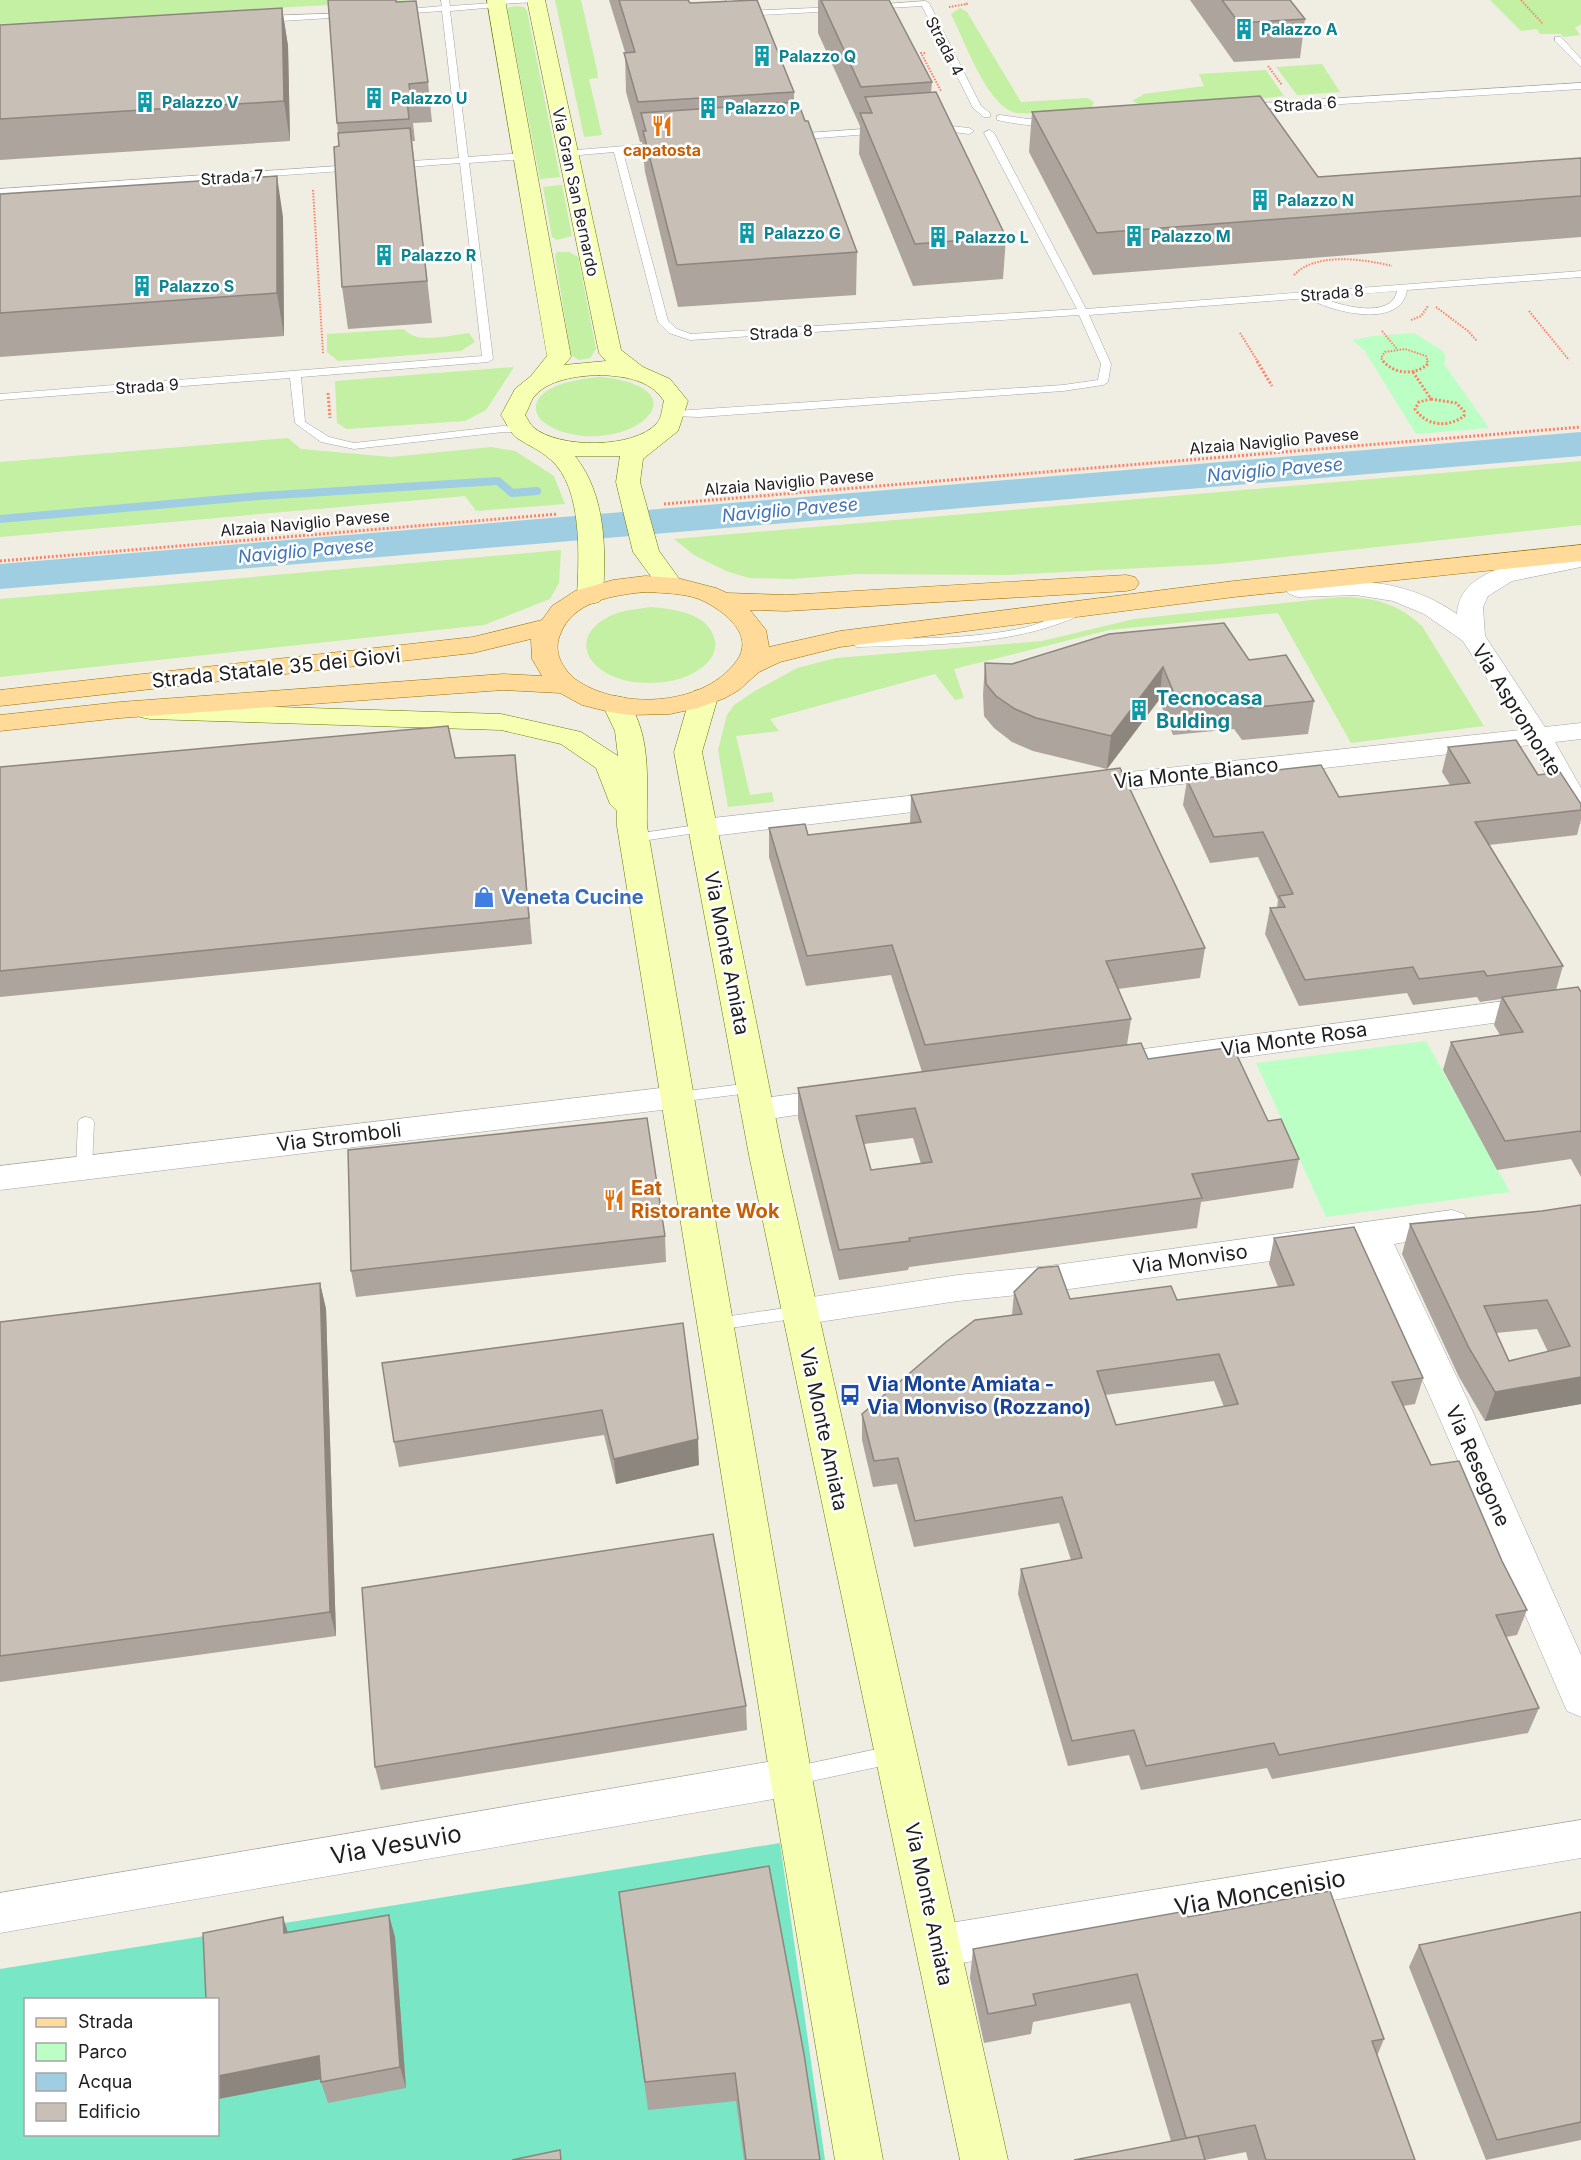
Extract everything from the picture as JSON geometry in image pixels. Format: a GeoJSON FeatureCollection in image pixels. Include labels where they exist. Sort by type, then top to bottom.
{"type":"FeatureCollection","features":[{"type":"Feature","properties":{"kind":"main road","name":"Via Gran San Bernardo"},"geometry":{"type":"LineString","coordinates":[[536,0],[610,353],[636,373]]}},
{"type":"Feature","properties":{"kind":"main road"},"geometry":{"type":"LineString","coordinates":[[497,3],[559,357],[540,381]]}},
{"type":"Feature","properties":{"kind":"main road"},"geometry":{"type":"LineString","coordinates":[[590,596],[592,555],[580,485],[568,462],[549,445],[523,430],[515,418],[516,404],[524,392],[540,381],[562,373],[586,369],[612,369],[636,373],[655,380],[669,389],[676,401],[676,414],[669,426],[631,457],[628,483],[646,552],[670,584]]}},
{"type":"Feature","properties":{"kind":"main road"},"geometry":{"type":"LineString","coordinates":[[549,445],[572,450],[604,451],[634,445],[654,437]]}},
{"type":"Feature","properties":{"kind":"main road"},"geometry":{"type":"LineString","coordinates":[[727,601],[787,603],[1131,583],[1581,538]]}},
{"type":"Feature","properties":{"kind":"main road"},"geometry":{"type":"LineString","coordinates":[[748,667],[755,649],[754,632],[744,615],[727,601],[691,587],[670,584],[633,585],[590,596],[566,609],[550,626],[544,641],[544,657],[552,672],[565,685],[588,697],[616,704],[646,707],[704,697],[730,684],[748,667],[803,646],[1175,596],[1581,553]]}},
{"type":"Feature","properties":{"kind":"main road","name":"Strada Statale 35 dei Giovi"},"geometry":{"type":"LineString","coordinates":[[0,698],[473,645],[550,626]]}},
{"type":"Feature","properties":{"kind":"main road"},"geometry":{"type":"LineString","coordinates":[[0,723],[120,710],[503,682],[565,685]]}},
{"type":"Feature","properties":{"kind":"main road","name":"Via Monte Amiata"},"geometry":{"type":"LineString","coordinates":[[704,697],[687,752],[704,828],[754,1099],[984,2160]]}},
{"type":"Feature","properties":{"kind":"main road"},"geometry":{"type":"LineString","coordinates":[[616,704],[629,731],[634,832],[792,1777],[859,2160]]}},
{"type":"Feature","properties":{"kind":"main road"},"geometry":{"type":"LineString","coordinates":[[120,710],[501,722],[571,738],[609,763],[634,832]]}},
{"type":"Feature","properties":{"kind":"street"},"geometry":{"type":"LineString","coordinates":[[1472,636],[1470,604],[1484,586],[1512,572],[1581,560]]}},
{"type":"Feature","properties":{"kind":"street"},"geometry":{"type":"LineString","coordinates":[[1175,596],[1226,597],[1323,586],[1356,587],[1399,594],[1419,601],[1472,636]]}},
{"type":"Feature","properties":{"kind":"street","name":"Via Aspromonte"},"geometry":{"type":"LineString","coordinates":[[1472,636],[1535,736],[1548,752],[1581,814]]}},
{"type":"Feature","properties":{"kind":"street","name":"Via Monte Bianco"},"geometry":{"type":"LineString","coordinates":[[1055,789],[1581,730]]}},
{"type":"Feature","properties":{"kind":"street"},"geometry":{"type":"LineString","coordinates":[[704,828],[973,798]]}},
{"type":"Feature","properties":{"kind":"street","name":"Via Monte Rosa"},"geometry":{"type":"LineString","coordinates":[[1073,1069],[1581,1001]]}},
{"type":"Feature","properties":{"kind":"street"},"geometry":{"type":"LineString","coordinates":[[754,1099],[874,1094]]}},
{"type":"Feature","properties":{"kind":"street","name":"Via Stromboli"},"geometry":{"type":"LineString","coordinates":[[0,1178],[678,1097]]}},
{"type":"Feature","properties":{"kind":"street","name":"Via Monviso"},"geometry":{"type":"LineString","coordinates":[[799,1312],[958,1288],[1048,1279],[1487,1219]]}},
{"type":"Feature","properties":{"kind":"street","name":"Via Resegone"},"geometry":{"type":"LineString","coordinates":[[1373,1234],[1450,1401],[1581,1699]]}},
{"type":"Feature","properties":{"kind":"street","name":"Via Vesuvio"},"geometry":{"type":"LineString","coordinates":[[0,1913],[792,1777]]}},
{"type":"Feature","properties":{"kind":"street","name":"Via Moncenisio"},"geometry":{"type":"LineString","coordinates":[[938,1946],[1581,1839]]}},
{"type":"Feature","properties":{"kind":"lane"},"geometry":{"type":"LineString","coordinates":[[387,12],[445,4],[536,0]]}},
{"type":"Feature","properties":{"kind":"lane"},"geometry":{"type":"LineString","coordinates":[[730,0],[735,11],[741,14],[850,8]]}},
{"type":"Feature","properties":{"kind":"lane","name":"Strada 4"},"geometry":{"type":"LineString","coordinates":[[861,7],[924,3],[975,112],[987,115],[1002,126]]}},
{"type":"Feature","properties":{"kind":"lane"},"geometry":{"type":"LineString","coordinates":[[445,4],[464,161]]}},
{"type":"Feature","properties":{"kind":"lane"},"geometry":{"type":"LineString","coordinates":[[258,20],[352,14]]}},
{"type":"Feature","properties":{"kind":"lane"},"geometry":{"type":"LineString","coordinates":[[1558,39],[1581,64]]}},
{"type":"Feature","properties":{"kind":"lane","name":"Strada 6"},"geometry":{"type":"LineString","coordinates":[[1240,108],[1581,86]]}},
{"type":"Feature","properties":{"kind":"lane"},"geometry":{"type":"LineString","coordinates":[[936,127],[989,134],[1002,126],[1063,119]]}},
{"type":"Feature","properties":{"kind":"lane"},"geometry":{"type":"LineString","coordinates":[[925,128],[963,120],[962,126],[969,131]]}},
{"type":"Feature","properties":{"kind":"lane"},"geometry":{"type":"LineString","coordinates":[[786,137],[890,130]]}},
{"type":"Feature","properties":{"kind":"lane"},"geometry":{"type":"LineString","coordinates":[[676,414],[1052,389],[1103,382],[1106,364],[1083,312],[989,134]]}},
{"type":"Feature","properties":{"kind":"lane"},"geometry":{"type":"LineString","coordinates":[[568,153],[670,145]]}},
{"type":"Feature","properties":{"kind":"lane","name":"Strada 8"},"geometry":{"type":"LineString","coordinates":[[618,149],[663,322],[673,331],[690,338],[1083,312],[1581,274]]}},
{"type":"Feature","properties":{"kind":"lane"},"geometry":{"type":"LineString","coordinates":[[387,166],[524,156]]}},
{"type":"Feature","properties":{"kind":"lane","name":"Strada 9"},"geometry":{"type":"LineString","coordinates":[[0,397],[488,358],[464,161]]}},
{"type":"Feature","properties":{"kind":"lane","name":"Strada 7"},"geometry":{"type":"LineString","coordinates":[[0,192],[363,168]]}},
{"type":"Feature","properties":{"kind":"lane"},"geometry":{"type":"LineString","coordinates":[[1310,295],[1339,309],[1367,311],[1391,307],[1404,295],[1403,287]]}},
{"type":"Feature","properties":{"kind":"lane"},"geometry":{"type":"LineString","coordinates":[[295,374],[300,423],[325,440],[354,446],[503,429],[523,430]]}},
{"type":"Feature","properties":{"kind":"lane"},"geometry":{"type":"LineString","coordinates":[[634,832],[704,828]]}},
{"type":"Feature","properties":{"kind":"lane"},"geometry":{"type":"LineString","coordinates":[[678,1097],[754,1099]]}},
{"type":"Feature","properties":{"kind":"lane"},"geometry":{"type":"LineString","coordinates":[[84,1168],[86,1122]]}},
{"type":"Feature","properties":{"kind":"lane"},"geometry":{"type":"LineString","coordinates":[[717,1324],[799,1312]]}},
{"type":"Feature","properties":{"kind":"lane"},"geometry":{"type":"LineString","coordinates":[[792,1777],[896,1754]]}},
{"type":"Feature","properties":{"kind":"path"},"geometry":{"type":"LineString","coordinates":[[1521,0],[1558,39]]}},
{"type":"Feature","properties":{"kind":"path"},"geometry":{"type":"LineString","coordinates":[[941,9],[967,4],[965,2]]}},
{"type":"Feature","properties":{"kind":"path"},"geometry":{"type":"LineString","coordinates":[[929,52],[921,53],[952,110],[951,115],[945,119],[934,121],[936,127]]}},
{"type":"Feature","properties":{"kind":"path"},"geometry":{"type":"LineString","coordinates":[[313,189],[323,361],[330,419]]}},
{"type":"Feature","properties":{"kind":"path"},"geometry":{"type":"LineString","coordinates":[[1293,278],[1296,271],[1303,266],[1336,262],[1378,261],[1398,269]]}},
{"type":"Feature","properties":{"kind":"path"},"geometry":{"type":"LineString","coordinates":[[1336,262],[1339,265]]}},
{"type":"Feature","properties":{"kind":"path"},"geometry":{"type":"LineString","coordinates":[[1429,305],[1468,331],[1477,341]]}},
{"type":"Feature","properties":{"kind":"path"},"geometry":{"type":"LineString","coordinates":[[1530,311],[1569,360]]}},
{"type":"Feature","properties":{"kind":"path"},"geometry":{"type":"LineString","coordinates":[[1240,333],[1272,387]]}},
{"type":"Feature","properties":{"kind":"path"},"geometry":{"type":"LineString","coordinates":[[1413,372],[1428,364],[1426,356],[1397,349],[1382,355],[1382,362],[1391,368],[1413,372],[1431,399],[1456,403],[1464,411],[1464,416],[1456,422],[1448,423],[1425,420],[1415,409],[1419,402],[1431,399]]}},
{"type":"Feature","properties":{"kind":"path","name":"Alzaia Naviglio Pavese"},"geometry":{"type":"LineString","coordinates":[[634,508],[1581,427]]}},
{"type":"Feature","properties":{"kind":"path","name":"Alzaia Naviglio Pavese"},"geometry":{"type":"LineString","coordinates":[[0,561],[586,512]]}},
{"type":"Feature","properties":{"kind":"green space"},"geometry":{"type":"Polygon","coordinates":[[[0,0],[413,0],[0,24],[0,0]]]}},
{"type":"Feature","properties":{"kind":"green space"},"geometry":{"type":"Polygon","coordinates":[[[555,0],[581,0],[597,70],[598,78],[589,79],[602,135],[584,137],[555,0]]]}},
{"type":"Feature","properties":{"kind":"green space"},"geometry":{"type":"Polygon","coordinates":[[[1490,0],[1581,0],[1581,24],[1575,28],[1580,35],[1563,37],[1561,34],[1540,34],[1537,29],[1521,31],[1490,0]]]}},
{"type":"Feature","properties":{"kind":"green space"},"geometry":{"type":"Polygon","coordinates":[[[524,7],[527,11],[560,177],[540,179],[507,8],[524,7]]]}},
{"type":"Feature","properties":{"kind":"green space"},"geometry":{"type":"Polygon","coordinates":[[[960,8],[967,12],[1021,102],[1087,98],[1094,102],[1092,107],[1044,113],[1017,113],[1006,109],[987,87],[951,14],[960,8]]]}},
{"type":"Feature","properties":{"kind":"green space"},"geometry":{"type":"Polygon","coordinates":[[[1322,64],[1340,92],[1297,95],[1276,67],[1322,64]]]}},
{"type":"Feature","properties":{"kind":"green space"},"geometry":{"type":"Polygon","coordinates":[[[1266,70],[1284,96],[1228,103],[1161,107],[1132,101],[1144,94],[1204,86],[1199,74],[1266,70]]]}},
{"type":"Feature","properties":{"kind":"green space"},"geometry":{"type":"Polygon","coordinates":[[[562,185],[572,236],[557,240],[552,237],[543,187],[562,185]]]}},
{"type":"Feature","properties":{"kind":"green space"},"geometry":{"type":"Polygon","coordinates":[[[557,252],[569,252],[578,257],[596,349],[590,358],[579,360],[571,355],[555,256],[557,252]]]}},
{"type":"Feature","properties":{"kind":"green space"},"geometry":{"type":"Polygon","coordinates":[[[404,329],[409,334],[425,338],[469,333],[475,342],[461,351],[338,361],[327,352],[327,334],[404,329]]]}},
{"type":"Feature","properties":{"kind":"green space"},"geometry":{"type":"Polygon","coordinates":[[[1414,333],[1443,351],[1446,358],[1444,364],[1489,428],[1416,434],[1364,350],[1352,340],[1414,333]]]}},
{"type":"Feature","properties":{"kind":"green space"},"geometry":{"type":"Polygon","coordinates":[[[514,367],[486,410],[465,421],[347,429],[337,423],[335,381],[514,367]]]}},
{"type":"Feature","properties":{"kind":"green space"},"geometry":{"type":"Polygon","coordinates":[[[601,377],[632,383],[649,393],[653,405],[648,416],[634,427],[614,434],[589,436],[559,431],[541,420],[537,414],[536,404],[549,390],[583,379],[601,377]]]}},
{"type":"Feature","properties":{"kind":"green space"},"geometry":{"type":"Polygon","coordinates":[[[288,438],[301,449],[391,457],[491,447],[515,451],[554,476],[565,504],[476,511],[465,496],[0,537],[0,462],[288,438]]]}},
{"type":"Feature","properties":{"kind":"green space"},"geometry":{"type":"Polygon","coordinates":[[[1581,461],[1581,525],[1219,564],[1007,575],[856,574],[792,579],[749,578],[726,571],[694,555],[674,539],[1581,461]]]}},
{"type":"Feature","properties":{"kind":"green space"},"geometry":{"type":"Polygon","coordinates":[[[561,550],[559,583],[550,599],[484,625],[0,677],[0,599],[561,550]]]}},
{"type":"Feature","properties":{"kind":"green space"},"geometry":{"type":"Polygon","coordinates":[[[1340,597],[1363,598],[1384,603],[1404,612],[1422,626],[1484,726],[1351,743],[1278,613],[1109,630],[954,669],[964,698],[955,700],[935,674],[770,719],[779,731],[736,736],[750,795],[772,792],[774,802],[728,807],[718,750],[727,715],[734,705],[797,668],[836,658],[1042,641],[1134,619],[1340,597]]]}},
{"type":"Feature","properties":{"kind":"green space"},"geometry":{"type":"Polygon","coordinates":[[[651,607],[690,614],[706,624],[712,632],[715,646],[712,656],[702,667],[678,679],[650,683],[623,680],[601,670],[593,663],[588,655],[587,638],[599,623],[620,612],[651,607]]]}},
{"type":"Feature","properties":{"kind":"green space"},"geometry":{"type":"Polygon","coordinates":[[[1426,1041],[1510,1192],[1326,1217],[1256,1063],[1426,1041]]]}},
{"type":"Feature","properties":{"kind":"green space"},"geometry":{"type":"Polygon","coordinates":[[[780,1843],[825,2160],[0,2160],[0,1969],[780,1843]]]}},
{"type":"Feature","properties":{"kind":"water","name":"Naviglio Pavese"},"geometry":{"type":"Polygon","coordinates":[[[1581,432],[1581,456],[0,589],[0,564],[1581,432]]]}},
{"type":"Feature","properties":{"kind":"building","name":"Palazzo U"},"geometry":{"type":"Polygon","coordinates":[[[328,0],[416,1],[428,82],[409,84],[411,101],[407,101],[409,119],[337,123],[328,0]]]}},
{"type":"Feature","properties":{"kind":"building"},"geometry":{"type":"Polygon","coordinates":[[[619,0],[688,0],[690,3],[757,0],[794,92],[638,102],[624,53],[635,52],[619,0]]]}},
{"type":"Feature","properties":{"kind":"building"},"geometry":{"type":"Polygon","coordinates":[[[821,0],[889,0],[932,82],[861,87],[821,0]]]}},
{"type":"Feature","properties":{"kind":"building"},"geometry":{"type":"Polygon","coordinates":[[[1222,0],[1290,0],[1305,19],[1239,23],[1222,0]]]}},
{"type":"Feature","properties":{"kind":"building"},"geometry":{"type":"Polygon","coordinates":[[[282,8],[284,101],[0,119],[0,25],[282,8]]]}},
{"type":"Feature","properties":{"kind":"building"},"geometry":{"type":"Polygon","coordinates":[[[936,92],[1006,237],[915,244],[860,113],[872,113],[865,97],[936,92]]]}},
{"type":"Feature","properties":{"kind":"building"},"geometry":{"type":"Polygon","coordinates":[[[1260,96],[1318,177],[1581,158],[1581,196],[1097,233],[1032,112],[1260,96]]]}},
{"type":"Feature","properties":{"kind":"building"},"geometry":{"type":"Polygon","coordinates":[[[798,102],[805,121],[808,121],[857,252],[677,265],[643,131],[646,131],[641,113],[798,102]]]}},
{"type":"Feature","properties":{"kind":"building","name":"Palazzo R"},"geometry":{"type":"Polygon","coordinates":[[[410,128],[427,281],[342,287],[334,147],[339,146],[338,133],[410,128]]]}},
{"type":"Feature","properties":{"kind":"building","name":"Palazzo S"},"geometry":{"type":"Polygon","coordinates":[[[277,176],[277,293],[0,313],[0,194],[277,176]]]}},
{"type":"Feature","properties":{"kind":"building"},"geometry":{"type":"Polygon","coordinates":[[[1224,623],[1249,660],[1286,655],[1314,701],[1248,708],[1240,696],[1178,703],[1163,667],[1111,736],[1036,718],[1015,709],[996,696],[986,684],[985,663],[1012,664],[1109,634],[1224,623]]]}},
{"type":"Feature","properties":{"kind":"building"},"geometry":{"type":"Polygon","coordinates":[[[448,726],[455,758],[515,755],[529,918],[0,971],[0,767],[448,726]]]}},
{"type":"Feature","properties":{"kind":"building"},"geometry":{"type":"Polygon","coordinates":[[[1516,740],[1538,775],[1560,772],[1581,804],[1581,810],[1475,822],[1563,966],[1487,976],[1484,971],[1419,979],[1413,967],[1305,980],[1270,908],[1285,907],[1279,896],[1293,894],[1263,832],[1214,837],[1187,780],[1321,765],[1339,797],[1470,783],[1448,747],[1516,740]]]}},
{"type":"Feature","properties":{"kind":"building"},"geometry":{"type":"Polygon","coordinates":[[[1120,768],[1205,948],[1106,961],[1131,1019],[925,1045],[892,945],[807,956],[769,828],[805,824],[808,835],[921,822],[911,795],[1120,768]]]}},
{"type":"Feature","properties":{"kind":"building"},"geometry":{"type":"Polygon","coordinates":[[[1578,987],[1581,992],[1581,1132],[1505,1141],[1451,1042],[1523,1032],[1502,997],[1578,987]]]}},
{"type":"Feature","properties":{"kind":"building"},"geometry":{"type":"Polygon","coordinates":[[[1141,1043],[1148,1059],[1233,1047],[1268,1121],[1281,1119],[1299,1159],[1192,1174],[1202,1198],[909,1238],[910,1241],[839,1250],[798,1088],[1141,1043]],[[915,1108],[856,1116],[871,1170],[932,1162],[915,1108]]]}},
{"type":"Feature","properties":{"kind":"building"},"geometry":{"type":"Polygon","coordinates":[[[647,1118],[665,1236],[351,1271],[348,1150],[647,1118]]]}},
{"type":"Feature","properties":{"kind":"building"},"geometry":{"type":"Polygon","coordinates":[[[1581,1205],[1581,1377],[1495,1392],[1469,1348],[1410,1224],[1581,1205]],[[1547,1300],[1484,1306],[1509,1361],[1570,1346],[1547,1300]]]}},
{"type":"Feature","properties":{"kind":"building"},"geometry":{"type":"Polygon","coordinates":[[[1354,1227],[1423,1378],[1392,1382],[1431,1465],[1459,1461],[1502,1561],[1527,1610],[1496,1615],[1539,1708],[1279,1755],[1274,1743],[1146,1766],[1134,1730],[1072,1741],[1021,1569],[1082,1558],[1062,1497],[915,1521],[898,1458],[874,1461],[862,1414],[975,1320],[1022,1314],[1014,1292],[1038,1268],[1058,1266],[1070,1299],[1171,1286],[1177,1300],[1294,1285],[1274,1238],[1354,1227]],[[1219,1354],[1097,1371],[1116,1425],[1238,1404],[1219,1354]]]}},
{"type":"Feature","properties":{"kind":"building"},"geometry":{"type":"Polygon","coordinates":[[[320,1283],[330,1612],[0,1656],[0,1322],[320,1283]]]}},
{"type":"Feature","properties":{"kind":"building"},"geometry":{"type":"Polygon","coordinates":[[[683,1323],[698,1439],[614,1459],[602,1410],[394,1442],[382,1363],[683,1323]]]}},
{"type":"Feature","properties":{"kind":"building"},"geometry":{"type":"Polygon","coordinates":[[[713,1534],[746,1706],[375,1767],[362,1588],[713,1534]]]}},
{"type":"Feature","properties":{"kind":"building"},"geometry":{"type":"Polygon","coordinates":[[[769,1866],[804,2054],[820,2160],[746,2160],[735,2073],[645,2082],[619,1892],[769,1866]]]}},
{"type":"Feature","properties":{"kind":"building"},"geometry":{"type":"Polygon","coordinates":[[[1330,1891],[1384,2039],[1372,2041],[1415,2160],[1266,2160],[1255,2125],[1186,2138],[1137,1974],[1033,1994],[1036,2005],[988,2014],[973,1949],[1186,1911],[1188,1917],[1330,1891]]]}},
{"type":"Feature","properties":{"kind":"building"},"geometry":{"type":"Polygon","coordinates":[[[1581,1912],[1581,2122],[1497,2140],[1419,1945],[1581,1912]]]}},
{"type":"Feature","properties":{"kind":"building"},"geometry":{"type":"Polygon","coordinates":[[[389,1915],[400,2067],[321,2082],[319,2056],[219,2076],[219,1998],[206,1998],[203,1933],[283,1917],[284,1933],[389,1915]]]}},
{"type":"Feature","properties":{"kind":"building"},"geometry":{"type":"Polygon","coordinates":[[[1198,2136],[1205,2160],[1074,2160],[1198,2136]]]}},
{"type":"Feature","properties":{"kind":"building"},"geometry":{"type":"Polygon","coordinates":[[[560,2150],[561,2160],[512,2160],[560,2150]]]}},
{"type":"Feature","properties":{"kind":"waterway"},"geometry":{"type":"LineString","coordinates":[[0,519],[260,496],[498,481],[512,493],[537,491]]}},
{"type":"Feature","properties":{"kind":"place","name":"Palazzo A"},"geometry":{"type":"Point","coordinates":[1244,29]}},
{"type":"Feature","properties":{"kind":"place","name":"Palazzo Q"},"geometry":{"type":"Point","coordinates":[762,56]}},
{"type":"Feature","properties":{"kind":"place","name":"Palazzo U"},"geometry":{"type":"Point","coordinates":[374,98]}},
{"type":"Feature","properties":{"kind":"place","name":"Palazzo V"},"geometry":{"type":"Point","coordinates":[145,102]}},
{"type":"Feature","properties":{"kind":"place","name":"Palazzo P"},"geometry":{"type":"Point","coordinates":[708,108]}},
{"type":"Feature","properties":{"kind":"place","name":"capatosta"},"geometry":{"type":"Point","coordinates":[662,126]}},
{"type":"Feature","properties":{"kind":"place","name":"Palazzo N"},"geometry":{"type":"Point","coordinates":[1260,200]}},
{"type":"Feature","properties":{"kind":"place","name":"Palazzo G"},"geometry":{"type":"Point","coordinates":[747,233]}},
{"type":"Feature","properties":{"kind":"place","name":"Palazzo M"},"geometry":{"type":"Point","coordinates":[1134,236]}},
{"type":"Feature","properties":{"kind":"place","name":"Palazzo L"},"geometry":{"type":"Point","coordinates":[938,237]}},
{"type":"Feature","properties":{"kind":"place","name":"Palazzo R"},"geometry":{"type":"Point","coordinates":[384,255]}},
{"type":"Feature","properties":{"kind":"place","name":"Palazzo S"},"geometry":{"type":"Point","coordinates":[142,286]}},
{"type":"Feature","properties":{"kind":"place","name":"Tecnocasa Bulding"},"geometry":{"type":"Point","coordinates":[1139,710]}},
{"type":"Feature","properties":{"kind":"place","name":"Veneta Cucine"},"geometry":{"type":"Point","coordinates":[484,897]}},
{"type":"Feature","properties":{"kind":"place","name":"Eat Ristorante Wok"},"geometry":{"type":"Point","coordinates":[614,1200]}},
{"type":"Feature","properties":{"kind":"place","name":"Via Monte Amiata - Via Monviso (Rozzano)"},"geometry":{"type":"Point","coordinates":[850,1395]}}]}
